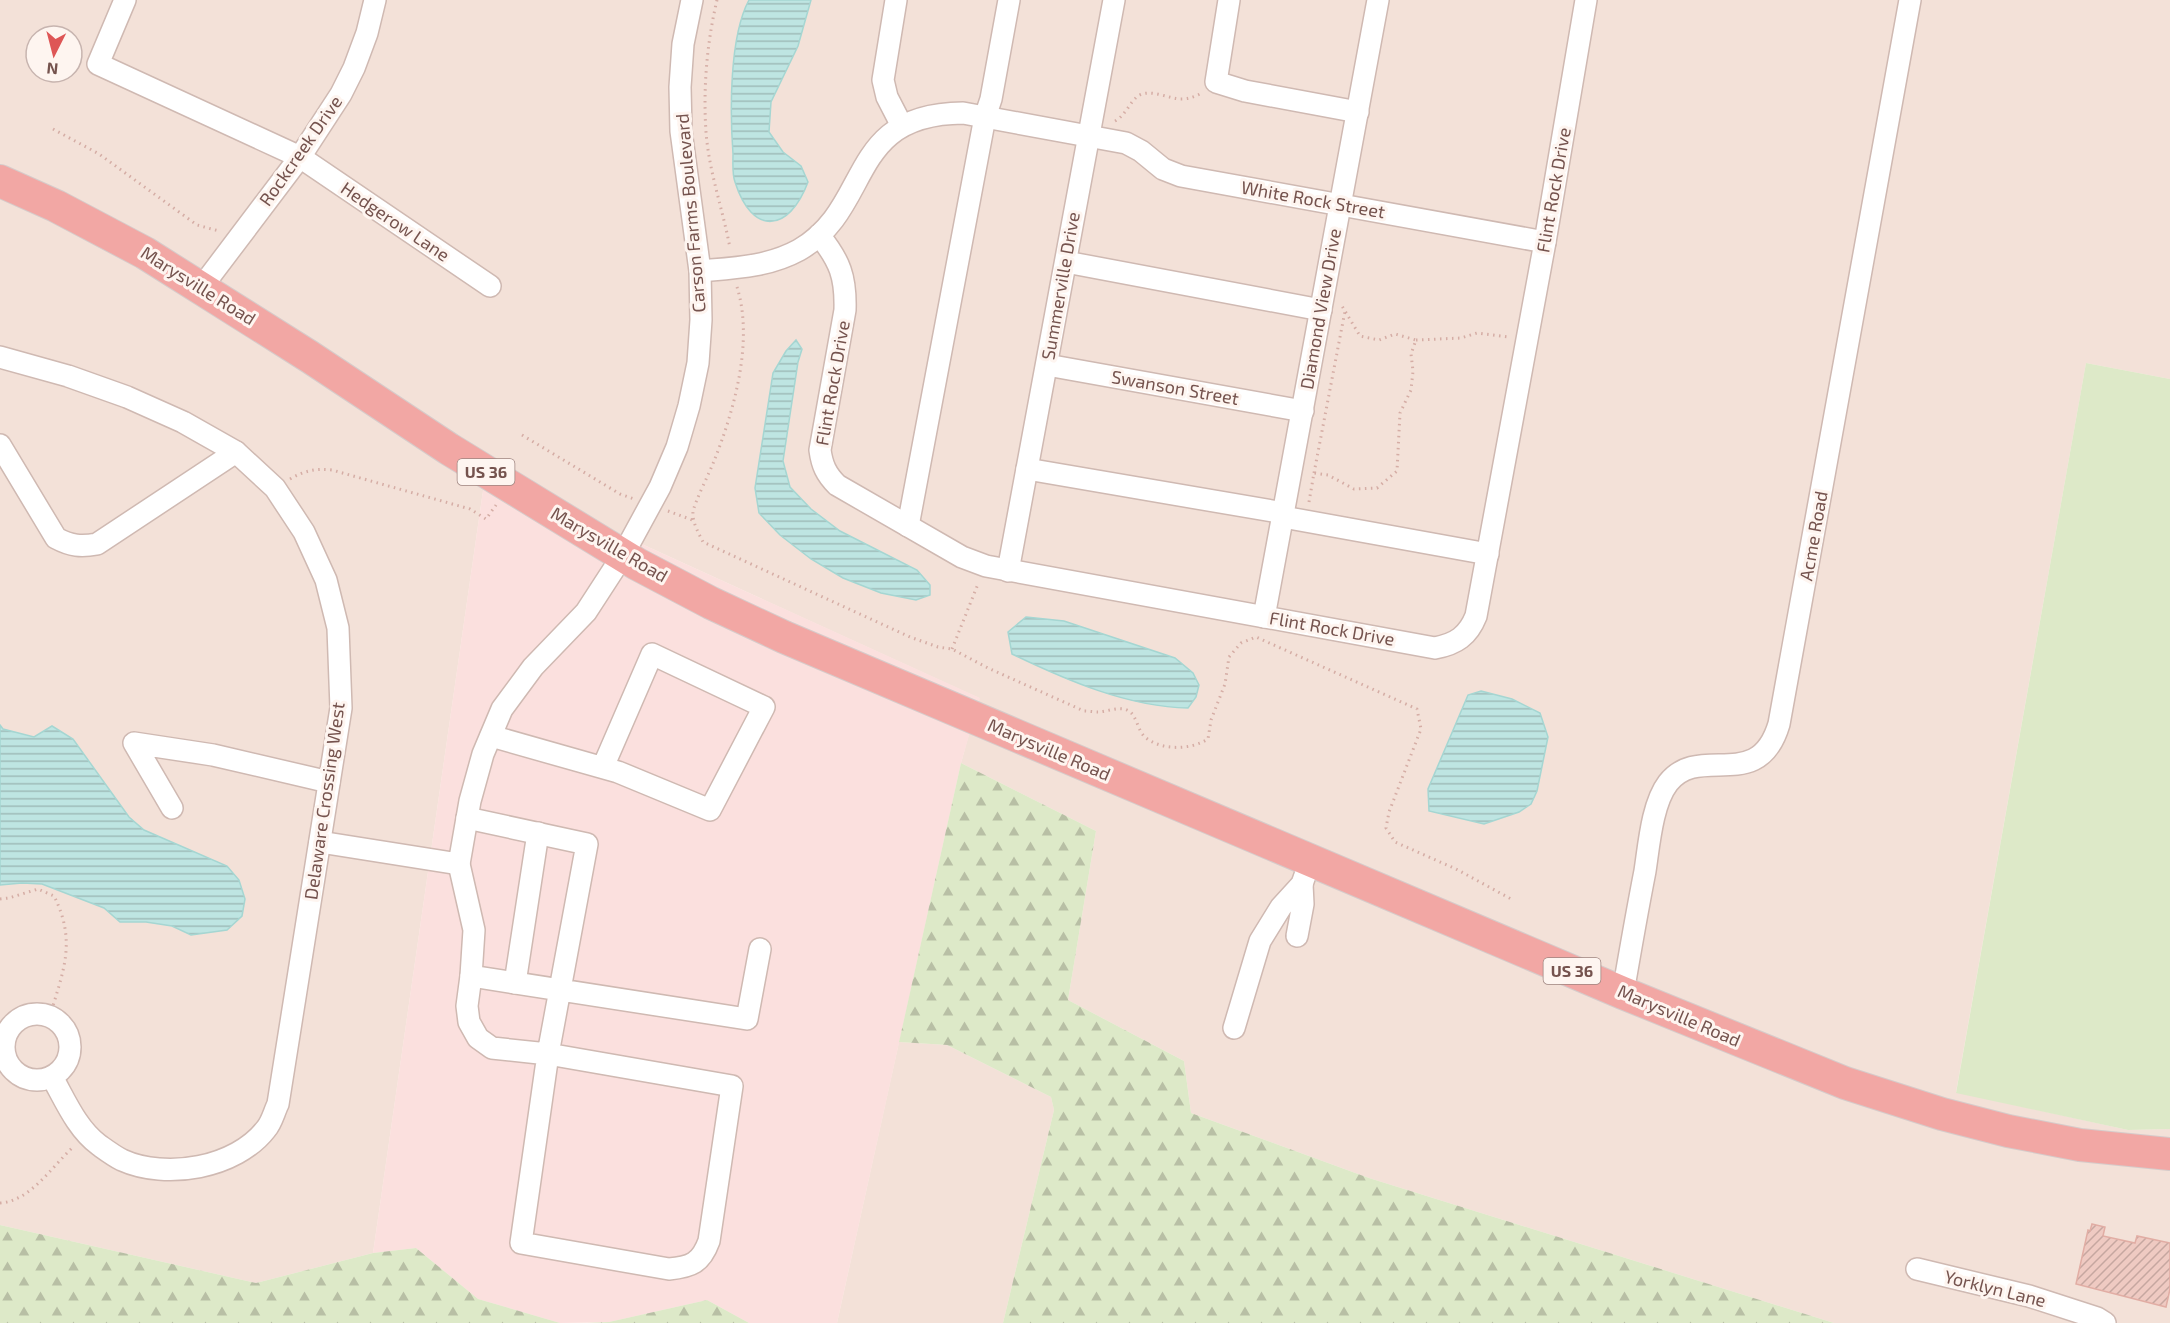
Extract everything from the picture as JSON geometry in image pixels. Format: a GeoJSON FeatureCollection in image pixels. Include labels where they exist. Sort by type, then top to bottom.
{"type":"FeatureCollection","features":[{"type":"Feature","properties":{"kind":"highway","name":"Marysville Road"},"geometry":{"type":"LineString","coordinates":[[0,181],[99,228],[201,288],[509,486],[623,555],[711,603],[1306,872],[1623,993],[1845,1083],[1942,1114],[2008,1131],[2080,1145],[2170,1154]]}},
{"type":"Feature","properties":{"kind":"street","name":"Hedgerow Lane"},"geometry":{"type":"LineString","coordinates":[[124,0],[98,64],[300,157],[490,286]]}},
{"type":"Feature","properties":{"kind":"street","name":"Rockcreek Drive"},"geometry":{"type":"LineString","coordinates":[[201,288],[300,157],[341,94],[367,33],[375,0]]}},
{"type":"Feature","properties":{"kind":"street","name":"Carson Farms Boulevard"},"geometry":{"type":"LineString","coordinates":[[459,864],[467,818],[483,754],[502,709],[533,667],[586,612],[623,555],[677,447],[689,405],[698,363],[701,320],[700,271],[681,131],[682,66],[692,0]]}},
{"type":"Feature","properties":{"kind":"street"},"geometry":{"type":"LineString","coordinates":[[700,271],[757,265],[779,259],[800,249],[819,235],[835,218],[866,160],[881,142],[902,126],[887,97],[883,80],[897,0]]}},
{"type":"Feature","properties":{"kind":"street"},"geometry":{"type":"LineString","coordinates":[[908,526],[985,117],[991,99],[1010,0]]}},
{"type":"Feature","properties":{"kind":"street","name":"Summerville Drive"},"geometry":{"type":"LineString","coordinates":[[1008,571],[1114,0]]}},
{"type":"Feature","properties":{"kind":"street"},"geometry":{"type":"LineString","coordinates":[[1229,0],[1216,82],[1245,91],[1358,112]]}},
{"type":"Feature","properties":{"kind":"street","name":"Diamond View Drive"},"geometry":{"type":"LineString","coordinates":[[1264,617],[1302,411],[1329,305],[1340,205],[1378,0]]}},
{"type":"Feature","properties":{"kind":"street","name":"Flint Rock Drive"},"geometry":{"type":"LineString","coordinates":[[819,235],[834,254],[842,272],[846,290],[845,310],[820,450],[821,463],[837,484],[962,557],[986,566],[1435,648],[1449,646],[1462,639],[1471,628],[1476,616],[1545,242],[1586,0]]}},
{"type":"Feature","properties":{"kind":"street","name":"Acme Road"},"geometry":{"type":"LineString","coordinates":[[1623,993],[1652,828],[1662,793],[1669,782],[1692,767],[1740,765],[1755,760],[1768,750],[1776,736],[1910,0]]}},
{"type":"Feature","properties":{"kind":"street","name":"White Rock Street"},"geometry":{"type":"LineString","coordinates":[[902,126],[922,118],[943,114],[985,117],[1126,143],[1141,150],[1163,169],[1181,176],[1545,242]]}},
{"type":"Feature","properties":{"kind":"street"},"geometry":{"type":"LineString","coordinates":[[1066,262],[1329,305]]}},
{"type":"Feature","properties":{"kind":"street","name":"Delaware Crossing West"},"geometry":{"type":"LineString","coordinates":[[0,357],[68,376],[127,397],[183,422],[236,452],[275,488],[304,532],[326,580],[338,628],[341,708],[278,1104],[268,1128],[251,1146],[209,1165],[187,1168],[145,1166],[122,1160],[97,1144],[76,1119],[52,1077]]}},
{"type":"Feature","properties":{"kind":"street","name":"Swanson Street"},"geometry":{"type":"LineString","coordinates":[[1047,365],[1302,411]]}},
{"type":"Feature","properties":{"kind":"street"},"geometry":{"type":"LineString","coordinates":[[0,445],[56,538],[81,547],[97,544],[236,452]]}},
{"type":"Feature","properties":{"kind":"street"},"geometry":{"type":"LineString","coordinates":[[1027,469],[1488,554]]}},
{"type":"Feature","properties":{"kind":"street"},"geometry":{"type":"LineString","coordinates":[[490,736],[610,769],[710,810],[764,707],[652,654],[610,769]]}},
{"type":"Feature","properties":{"kind":"street"},"geometry":{"type":"LineString","coordinates":[[172,808],[134,743],[213,755],[330,782]]}},
{"type":"Feature","properties":{"kind":"street"},"geometry":{"type":"LineString","coordinates":[[320,842],[459,864],[474,930],[471,976],[466,1006],[469,1022],[478,1038],[492,1048],[548,1054],[732,1086],[709,1241],[705,1253],[686,1267],[669,1269],[521,1243],[548,1054],[587,844],[467,818]]}},
{"type":"Feature","properties":{"kind":"street"},"geometry":{"type":"LineString","coordinates":[[515,983],[538,833]]}},
{"type":"Feature","properties":{"kind":"street"},"geometry":{"type":"LineString","coordinates":[[1298,936],[1306,872]]}},
{"type":"Feature","properties":{"kind":"street"},"geometry":{"type":"LineString","coordinates":[[1234,1028],[1260,941],[1306,872]]}},
{"type":"Feature","properties":{"kind":"street"},"geometry":{"type":"LineString","coordinates":[[471,976],[747,1019],[760,949]]}},
{"type":"Feature","properties":{"kind":"street"},"geometry":{"type":"LineString","coordinates":[[34,1013],[50,1016],[59,1021],[67,1032],[71,1044],[69,1057],[63,1069],[52,1077],[40,1080],[27,1079],[15,1072],[7,1062],[3,1050],[5,1036],[11,1025],[22,1017],[34,1013]]}},
{"type":"Feature","properties":{"kind":"street","name":"Yorklyn Lane"},"geometry":{"type":"LineString","coordinates":[[1917,1269],[2029,1296],[2097,1318],[2105,1323]]}},
{"type":"Feature","properties":{"kind":"path"},"geometry":{"type":"LineString","coordinates":[[1108,124],[1125,114],[1139,96],[1148,93],[1188,99],[1216,82]]}},
{"type":"Feature","properties":{"kind":"path"},"geometry":{"type":"LineString","coordinates":[[53,129],[99,154],[197,225],[219,230],[235,242]]}},
{"type":"Feature","properties":{"kind":"path"},"geometry":{"type":"LineString","coordinates":[[1329,305],[1345,310],[1360,336],[1379,340],[1395,334],[1416,340],[1461,338],[1477,333],[1527,340]]}},
{"type":"Feature","properties":{"kind":"path"},"geometry":{"type":"LineString","coordinates":[[1307,521],[1345,310]]}},
{"type":"Feature","properties":{"kind":"path"},"geometry":{"type":"LineString","coordinates":[[1314,473],[1328,475],[1354,489],[1377,488],[1397,471],[1400,413],[1411,390],[1413,371],[1411,354],[1416,340]]}},
{"type":"Feature","properties":{"kind":"path"},"geometry":{"type":"LineString","coordinates":[[522,435],[620,494],[695,521]]}},
{"type":"Feature","properties":{"kind":"path"},"geometry":{"type":"LineString","coordinates":[[275,488],[306,471],[320,468],[470,509],[486,519],[509,486]]}},
{"type":"Feature","properties":{"kind":"path"},"geometry":{"type":"LineString","coordinates":[[952,649],[986,566]]}},
{"type":"Feature","properties":{"kind":"path"},"geometry":{"type":"LineString","coordinates":[[0,899],[39,889],[54,896],[58,905],[68,944],[64,970],[50,1016]]}},
{"type":"Feature","properties":{"kind":"path"},"geometry":{"type":"LineString","coordinates":[[0,1203],[12,1202],[29,1193],[87,1133]]}},
{"type":"Feature","properties":{"kind":"shaded area"},"geometry":{"type":"Polygon","coordinates":[[[0,0],[2170,0],[2170,379],[2086,363],[1956,1092],[2128,1130],[2170,1129],[2170,1323],[1834,1323],[1369,1178],[1191,1113],[1184,1061],[1068,1000],[1096,831],[961,763],[979,698],[600,525],[488,456],[373,1253],[256,1283],[0,1225],[0,0]]]}},
{"type":"Feature","properties":{"kind":"shaded area"},"geometry":{"type":"Polygon","coordinates":[[[488,456],[600,525],[980,698],[961,763],[837,1323],[749,1323],[707,1300],[609,1322],[560,1323],[478,1299],[416,1248],[373,1253],[488,456]]]}},
{"type":"Feature","properties":{"kind":"shaded area"},"geometry":{"type":"Polygon","coordinates":[[[899,1042],[947,1045],[1051,1097],[1054,1110],[1003,1323],[837,1323],[899,1042]]]}},
{"type":"Feature","properties":{"kind":"green space"},"geometry":{"type":"Polygon","coordinates":[[[2086,363],[2170,379],[2170,1129],[2128,1130],[1956,1093],[2086,363]]]}},
{"type":"Feature","properties":{"kind":"green space"},"geometry":{"type":"Polygon","coordinates":[[[961,763],[1096,831],[1068,1000],[1184,1061],[1191,1113],[1369,1178],[1834,1323],[1003,1323],[1054,1110],[1051,1097],[947,1045],[899,1042],[961,763]]]}},
{"type":"Feature","properties":{"kind":"green space"},"geometry":{"type":"Polygon","coordinates":[[[0,1225],[256,1283],[373,1253],[416,1248],[478,1299],[560,1323],[0,1323],[0,1225]]]}},
{"type":"Feature","properties":{"kind":"green space"},"geometry":{"type":"Polygon","coordinates":[[[707,1300],[749,1323],[587,1323],[609,1322],[707,1300]]]}},
{"type":"Feature","properties":{"kind":"water"},"geometry":{"type":"Polygon","coordinates":[[[749,0],[811,0],[798,46],[771,102],[769,132],[783,152],[801,166],[808,182],[791,211],[781,219],[771,221],[761,219],[751,212],[742,200],[733,172],[731,118],[734,54],[742,16],[749,0]]]}},
{"type":"Feature","properties":{"kind":"water"},"geometry":{"type":"Polygon","coordinates":[[[796,340],[802,349],[783,461],[790,487],[811,509],[840,531],[917,570],[930,585],[930,595],[916,600],[881,593],[843,578],[811,559],[780,535],[759,513],[755,488],[773,373],[786,351],[796,340]]]}},
{"type":"Feature","properties":{"kind":"water"},"geometry":{"type":"Polygon","coordinates":[[[1026,617],[1064,621],[1175,658],[1193,673],[1199,685],[1196,697],[1188,708],[1143,703],[1098,690],[1033,664],[1012,654],[1008,632],[1026,617]]]}},
{"type":"Feature","properties":{"kind":"water"},"geometry":{"type":"Polygon","coordinates":[[[1481,691],[1512,699],[1540,713],[1548,737],[1537,791],[1531,804],[1519,812],[1484,824],[1429,811],[1428,789],[1468,695],[1481,691]]]}},
{"type":"Feature","properties":{"kind":"water"},"geometry":{"type":"Polygon","coordinates":[[[0,725],[3,729],[34,737],[52,726],[73,739],[129,817],[144,830],[227,866],[239,880],[245,899],[242,916],[227,930],[191,935],[172,926],[146,922],[120,922],[104,908],[42,884],[0,885],[0,725]]]}},
{"type":"Feature","properties":{"kind":"building"},"geometry":{"type":"Polygon","coordinates":[[[2092,1224],[2105,1227],[2103,1236],[2135,1243],[2137,1236],[2170,1243],[2170,1289],[2166,1307],[2076,1284],[2088,1230],[2090,1231],[2092,1224]]]}}]}
